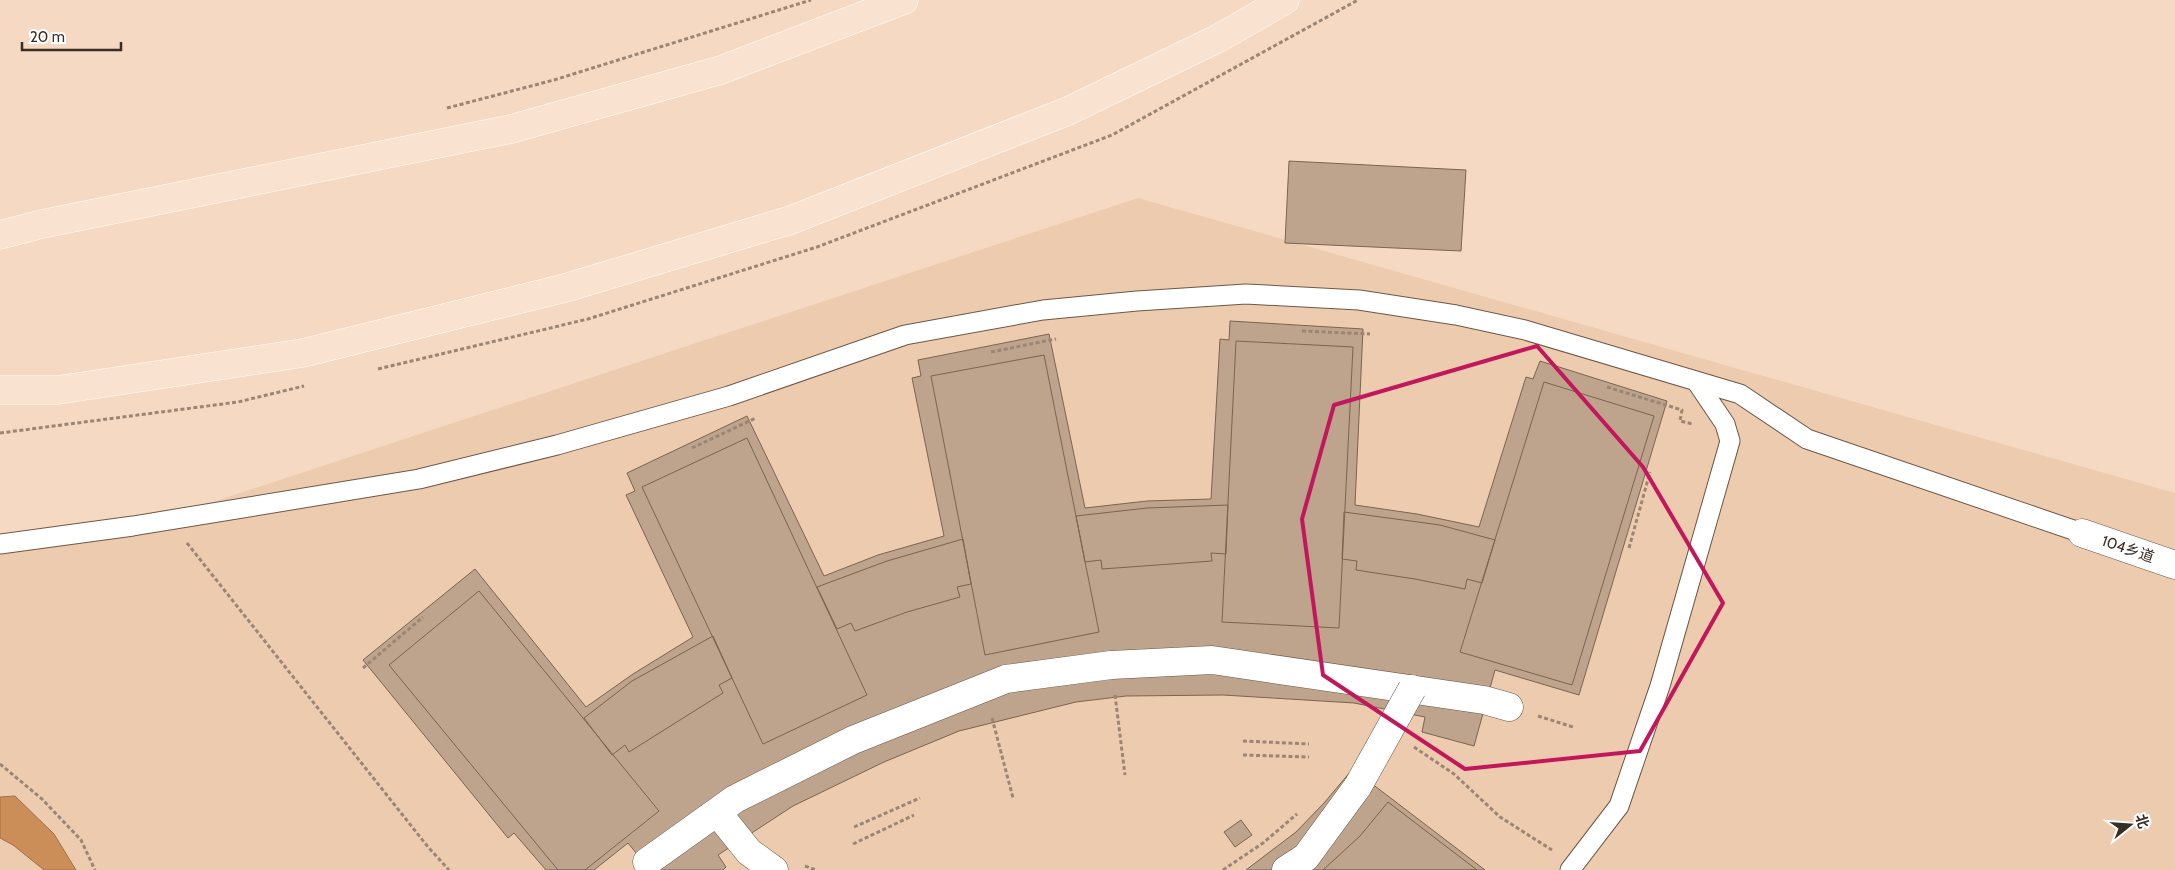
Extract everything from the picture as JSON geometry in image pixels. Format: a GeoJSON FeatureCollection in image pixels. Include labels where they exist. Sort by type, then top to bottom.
{"type":"FeatureCollection","features":[{"type":"Feature","properties":{"kind":"main road"},"geometry":{"type":"LineString","coordinates":[[0,235],[42,224],[511,129],[721,70],[904,0]]}},
{"type":"Feature","properties":{"kind":"main road"},"geometry":{"type":"LineString","coordinates":[[0,390],[58,390],[303,353],[565,288],[791,220],[1068,111],[1219,38],[1285,0]]}},
{"type":"Feature","properties":{"kind":"street","name":"104乡道"},"geometry":{"type":"LineString","coordinates":[[2082,534],[2175,565]]}},
{"type":"Feature","properties":{"kind":"street"},"geometry":{"type":"LineString","coordinates":[[647,862],[735,799],[853,740],[984,686],[1006,679],[1112,664],[1212,660],[1484,700],[1509,706]]}},
{"type":"Feature","properties":{"kind":"street"},"geometry":{"type":"LineString","coordinates":[[1286,870],[1306,857],[1358,786],[1412,689]]}},
{"type":"Feature","properties":{"kind":"street"},"geometry":{"type":"LineString","coordinates":[[717,812],[749,852],[774,870]]}},
{"type":"Feature","properties":{"kind":"lane"},"geometry":{"type":"LineString","coordinates":[[0,544],[169,521],[419,479],[547,447],[729,396],[905,334],[1042,310],[1137,301],[1246,294],[1359,300],[1456,315],[1525,330],[1740,394],[1807,439],[2082,534]]}},
{"type":"Feature","properties":{"kind":"lane"},"geometry":{"type":"LineString","coordinates":[[1572,867],[1618,806],[1660,686],[1730,441],[1725,424],[1696,381]]}},
{"type":"Feature","properties":{"kind":"path"},"geometry":{"type":"LineString","coordinates":[[440,110],[554,80],[811,0]]}},
{"type":"Feature","properties":{"kind":"path"},"geometry":{"type":"LineString","coordinates":[[1302,331],[1370,334]]}},
{"type":"Feature","properties":{"kind":"path"},"geometry":{"type":"LineString","coordinates":[[991,352],[1056,339]]}},
{"type":"Feature","properties":{"kind":"path"},"geometry":{"type":"LineString","coordinates":[[1607,387],[1682,410],[1680,421],[1696,425]]}},
{"type":"Feature","properties":{"kind":"path"},"geometry":{"type":"LineString","coordinates":[[692,448],[756,418]]}},
{"type":"Feature","properties":{"kind":"path"},"geometry":{"type":"LineString","coordinates":[[1628,548],[1650,472]]}},
{"type":"Feature","properties":{"kind":"path"},"geometry":{"type":"LineString","coordinates":[[169,521],[422,839],[449,870]]}},
{"type":"Feature","properties":{"kind":"path"},"geometry":{"type":"LineString","coordinates":[[363,668],[423,617]]}},
{"type":"Feature","properties":{"kind":"path"},"geometry":{"type":"LineString","coordinates":[[1112,664],[1125,775]]}},
{"type":"Feature","properties":{"kind":"path"},"geometry":{"type":"LineString","coordinates":[[984,686],[1012,798]]}},
{"type":"Feature","properties":{"kind":"path"},"geometry":{"type":"LineString","coordinates":[[1509,706],[1573,727]]}},
{"type":"Feature","properties":{"kind":"path"},"geometry":{"type":"LineString","coordinates":[[1243,741],[1309,744]]}},
{"type":"Feature","properties":{"kind":"path"},"geometry":{"type":"LineString","coordinates":[[1407,742],[1454,774],[1500,817],[1572,867]]}},
{"type":"Feature","properties":{"kind":"path"},"geometry":{"type":"LineString","coordinates":[[1243,755],[1309,757]]}},
{"type":"Feature","properties":{"kind":"path"},"geometry":{"type":"LineString","coordinates":[[0,764],[42,799],[81,840],[96,870]]}},
{"type":"Feature","properties":{"kind":"path"},"geometry":{"type":"LineString","coordinates":[[854,827],[920,798]]}},
{"type":"Feature","properties":{"kind":"path"},"geometry":{"type":"LineString","coordinates":[[1223,870],[1262,843],[1300,811]]}},
{"type":"Feature","properties":{"kind":"path"},"geometry":{"type":"LineString","coordinates":[[852,844],[914,815]]}},
{"type":"Feature","properties":{"kind":"highlighted area"},"geometry":{"type":"Polygon","coordinates":[[[1537,346],[1643,467],[1723,603],[1640,751],[1465,769],[1323,675],[1302,519],[1334,405],[1537,346]]]}},
{"type":"Feature","properties":{"kind":"shaded area"},"geometry":{"type":"Polygon","coordinates":[[[1138,198],[2175,493],[2175,870],[0,870],[0,539],[170,516],[1138,198]]]}},
{"type":"Feature","properties":{"kind":"shaded area"},"geometry":{"type":"Polygon","coordinates":[[[15,796],[54,834],[76,870],[44,870],[13,845],[0,838],[0,797],[15,796]]]}},
{"type":"Feature","properties":{"kind":"building"},"geometry":{"type":"Polygon","coordinates":[[[1289,161],[1466,170],[1461,251],[1285,243],[1289,161]]]}},
{"type":"Feature","properties":{"kind":"building"},"geometry":{"type":"Polygon","coordinates":[[[1230,321],[1363,329],[1355,505],[1417,514],[1479,527],[1526,377],[1533,379],[1540,361],[1667,401],[1579,695],[1495,670],[1474,746],[1422,732],[1425,717],[1354,703],[1223,695],[1126,696],[1076,702],[959,731],[884,762],[793,806],[718,855],[726,867],[723,870],[650,870],[628,843],[594,870],[546,870],[514,833],[508,838],[363,660],[475,569],[586,707],[633,674],[693,637],[626,495],[635,491],[627,473],[747,416],[824,576],[878,555],[944,536],[912,378],[921,376],[918,360],[1049,334],[1085,508],[1147,501],[1211,499],[1220,339],[1229,340],[1230,321]]]}},
{"type":"Feature","properties":{"kind":"building"},"geometry":{"type":"Polygon","coordinates":[[[1236,341],[1353,347],[1339,628],[1222,622],[1236,341]]]}},
{"type":"Feature","properties":{"kind":"building"},"geometry":{"type":"Polygon","coordinates":[[[1044,355],[1099,632],[985,655],[931,376],[1044,355]]]}},
{"type":"Feature","properties":{"kind":"building"},"geometry":{"type":"Polygon","coordinates":[[[1544,382],[1654,416],[1572,685],[1460,652],[1544,382]]]}},
{"type":"Feature","properties":{"kind":"building"},"geometry":{"type":"Polygon","coordinates":[[[747,438],[867,695],[763,744],[642,487],[747,438]]]}},
{"type":"Feature","properties":{"kind":"building"},"geometry":{"type":"Polygon","coordinates":[[[1228,505],[1226,554],[1211,553],[1212,561],[1102,569],[1101,560],[1085,562],[1076,516],[1147,508],[1228,505]]]}},
{"type":"Feature","properties":{"kind":"building"},"geometry":{"type":"Polygon","coordinates":[[[1344,512],[1440,525],[1495,540],[1482,583],[1467,579],[1465,589],[1356,570],[1357,561],[1342,559],[1344,512]]]}},
{"type":"Feature","properties":{"kind":"building"},"geometry":{"type":"Polygon","coordinates":[[[963,539],[971,584],[957,587],[960,597],[907,612],[855,631],[851,623],[837,629],[817,587],[887,561],[963,539]]]}},
{"type":"Feature","properties":{"kind":"building"},"geometry":{"type":"Polygon","coordinates":[[[479,591],[659,811],[585,870],[558,870],[389,665],[479,591]]]}},
{"type":"Feature","properties":{"kind":"building"},"geometry":{"type":"Polygon","coordinates":[[[713,636],[732,678],[719,685],[723,693],[629,752],[625,745],[612,755],[584,718],[632,681],[713,636]]]}},
{"type":"Feature","properties":{"kind":"building"},"geometry":{"type":"Polygon","coordinates":[[[1351,771],[1367,780],[1485,870],[1246,870],[1296,832],[1351,771]]]}},
{"type":"Feature","properties":{"kind":"building"},"geometry":{"type":"Polygon","coordinates":[[[1388,802],[1477,870],[1323,870],[1360,836],[1388,802]]]}},
{"type":"Feature","properties":{"kind":"building"},"geometry":{"type":"Polygon","coordinates":[[[1241,820],[1252,835],[1235,847],[1224,832],[1241,820]]]}}]}
